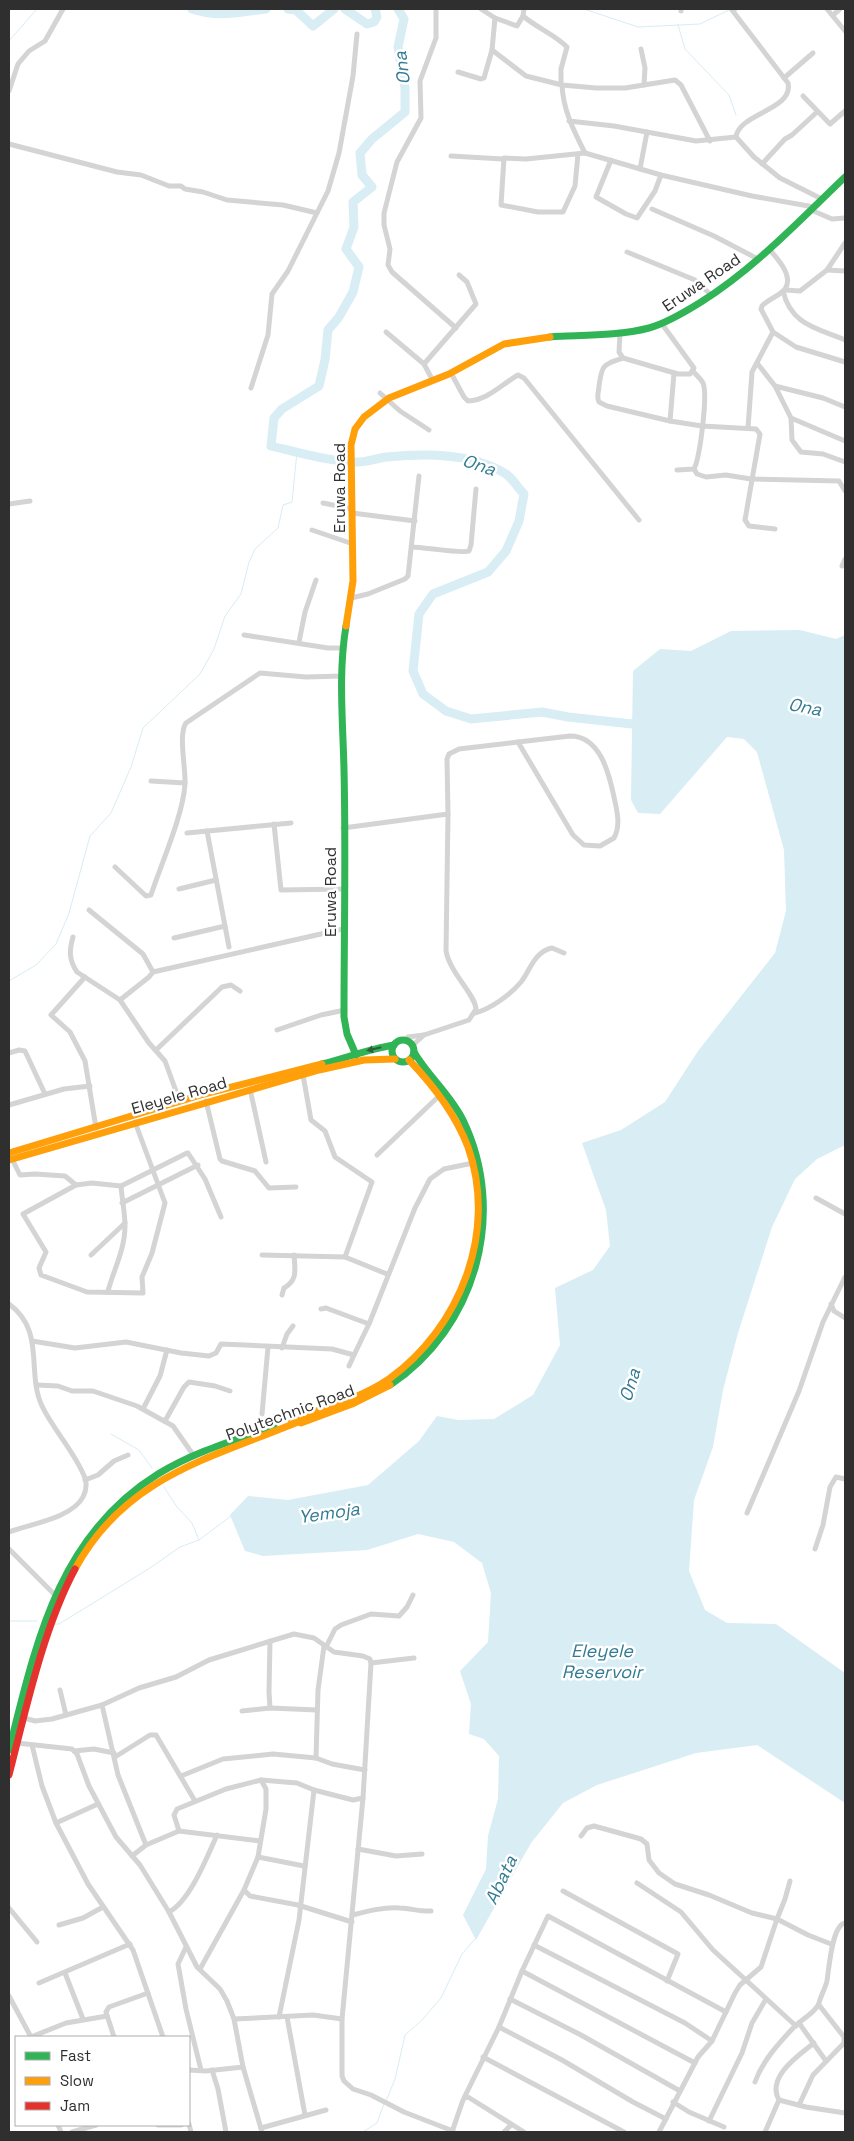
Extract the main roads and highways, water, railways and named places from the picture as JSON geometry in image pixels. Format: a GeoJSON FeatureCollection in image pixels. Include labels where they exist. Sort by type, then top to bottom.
{"type":"FeatureCollection","features":[{"type":"Feature","properties":{"kind":"main road","name":"Eruwa Road"},"geometry":{"type":"LineString","coordinates":[[357,1058],[347,1034],[344,1010],[342,648],[353,582],[351,446],[353,434],[360,420],[387,400],[451,373],[482,354],[512,342],[620,332],[662,324],[711,295],[758,259],[845,177]]}},
{"type":"Feature","properties":{"kind":"main road"},"geometry":{"type":"LineString","coordinates":[[400,1040],[407,1040],[414,1051],[409,1060],[402,1062],[395,1059],[357,1058],[370,1049],[394,1045],[400,1040]]}},
{"type":"Feature","properties":{"kind":"main road"},"geometry":{"type":"LineString","coordinates":[[394,1045],[392,1053],[395,1059]]}},
{"type":"Feature","properties":{"kind":"main road","name":"Polytechnic Road"},"geometry":{"type":"LineString","coordinates":[[11,1747],[24,1718],[57,1596],[92,1541],[119,1511],[143,1491],[172,1473],[197,1461],[298,1422],[301,1423],[350,1405],[378,1392],[399,1379],[421,1361],[451,1324],[467,1295],[480,1254],[484,1222],[482,1178],[471,1140],[457,1110],[414,1051]]}},
{"type":"Feature","properties":{"kind":"main road","name":"Eleyele Road"},"geometry":{"type":"LineString","coordinates":[[10,1157],[250,1089],[292,1074],[357,1058]]}},
{"type":"Feature","properties":{"kind":"main road","name":"Eleyele Road"},"geometry":{"type":"LineString","coordinates":[[292,1074],[303,1075],[357,1058]]}},
{"type":"Feature","properties":{"kind":"main road","name":"Polytechnic Road"},"geometry":{"type":"LineString","coordinates":[[9,1775],[12,1725],[64,1574],[87,1538],[114,1508],[140,1486],[158,1474],[194,1456],[376,1387],[402,1370],[428,1344],[446,1321],[456,1303],[470,1269],[474,1253],[478,1201],[472,1163],[464,1136],[440,1095],[429,1080],[409,1060]]}},
{"type":"Feature","properties":{"kind":"main road","name":"Eleyele Road"},"geometry":{"type":"LineString","coordinates":[[10,1157],[180,1102],[273,1080]]}},
{"type":"Feature","properties":{"kind":"water","name":"Eleyele Reservoir"},"geometry":{"type":"Polygon","coordinates":[[[800,630],[836,639],[845,635],[845,1145],[817,1159],[795,1179],[772,1227],[738,1333],[723,1390],[713,1447],[694,1500],[689,1571],[705,1610],[727,1623],[776,1624],[845,1673],[845,1803],[757,1745],[696,1753],[597,1785],[563,1803],[531,1843],[476,1940],[463,1915],[486,1869],[488,1836],[498,1799],[499,1756],[484,1739],[469,1734],[471,1704],[460,1671],[488,1642],[491,1593],[482,1563],[454,1542],[418,1534],[367,1550],[263,1556],[245,1551],[230,1515],[248,1496],[288,1500],[368,1485],[419,1441],[437,1416],[458,1420],[494,1419],[533,1395],[560,1345],[555,1288],[593,1270],[610,1246],[606,1210],[582,1143],[621,1130],[665,1102],[698,1051],[775,953],[786,911],[784,850],[757,752],[744,739],[727,737],[660,814],[638,813],[631,800],[633,671],[660,649],[691,651],[731,631],[800,630]]]}},
{"type":"Feature","properties":{"kind":"waterway"},"geometry":{"type":"LineString","coordinates":[[9,41],[37,9]]}},
{"type":"Feature","properties":{"kind":"waterway","name":"Ona"},"geometry":{"type":"LineString","coordinates":[[192,9],[220,14],[266,9]]}},
{"type":"Feature","properties":{"kind":"waterway","name":"Ona"},"geometry":{"type":"LineString","coordinates":[[288,9],[296,10],[313,26],[334,9]]}},
{"type":"Feature","properties":{"kind":"waterway","name":"Ona"},"geometry":{"type":"LineString","coordinates":[[345,9],[367,24],[374,22],[377,17],[375,9]]}},
{"type":"Feature","properties":{"kind":"waterway","name":"Ona"},"geometry":{"type":"LineString","coordinates":[[398,9],[404,19],[398,47],[405,88],[405,112],[372,139],[360,153],[362,175],[372,187],[353,202],[354,227],[346,249],[359,267],[353,292],[339,317],[328,330],[325,360],[319,386],[282,409],[274,418],[271,446],[324,458],[357,462],[417,455],[448,456],[479,462],[506,474],[524,494],[519,521],[506,551],[488,572],[433,594],[419,614],[413,671],[423,694],[446,711],[471,719],[542,712],[568,717],[632,724],[642,719]]}},
{"type":"Feature","properties":{"kind":"waterway"},"geometry":{"type":"LineString","coordinates":[[584,9],[638,27],[700,24],[729,10]]}},
{"type":"Feature","properties":{"kind":"waterway"},"geometry":{"type":"LineString","coordinates":[[678,25],[685,49],[729,95],[736,115]]}},
{"type":"Feature","properties":{"kind":"waterway"},"geometry":{"type":"LineString","coordinates":[[9,981],[36,965],[56,944],[69,913],[90,836],[111,813],[131,767],[143,728],[200,674],[214,649],[225,616],[241,594],[249,562],[255,549],[278,528],[283,505],[292,502],[297,452]]}},
{"type":"Feature","properties":{"kind":"waterway"},"geometry":{"type":"LineString","coordinates":[[111,1434],[139,1450],[152,1468]]}},
{"type":"Feature","properties":{"kind":"waterway"},"geometry":{"type":"LineString","coordinates":[[164,1487],[177,1507],[192,1523],[199,1540]]}},
{"type":"Feature","properties":{"kind":"waterway","name":"Yemoja"},"geometry":{"type":"LineString","coordinates":[[55,1624],[59,1624],[150,1568],[180,1547],[199,1540],[231,1516]]}},
{"type":"Feature","properties":{"kind":"waterway","name":"Yemoja"},"geometry":{"type":"LineString","coordinates":[[9,1621],[37,1621]]}},
{"type":"Feature","properties":{"kind":"waterway","name":"Abata"},"geometry":{"type":"LineString","coordinates":[[386,2101],[395,2079],[405,2035],[421,2021],[441,1998],[462,1954],[476,1938]]}},
{"type":"Feature","properties":{"kind":"waterway","name":"Abata"},"geometry":{"type":"LineString","coordinates":[[363,2132],[377,2123],[384,2104]]}}]}
